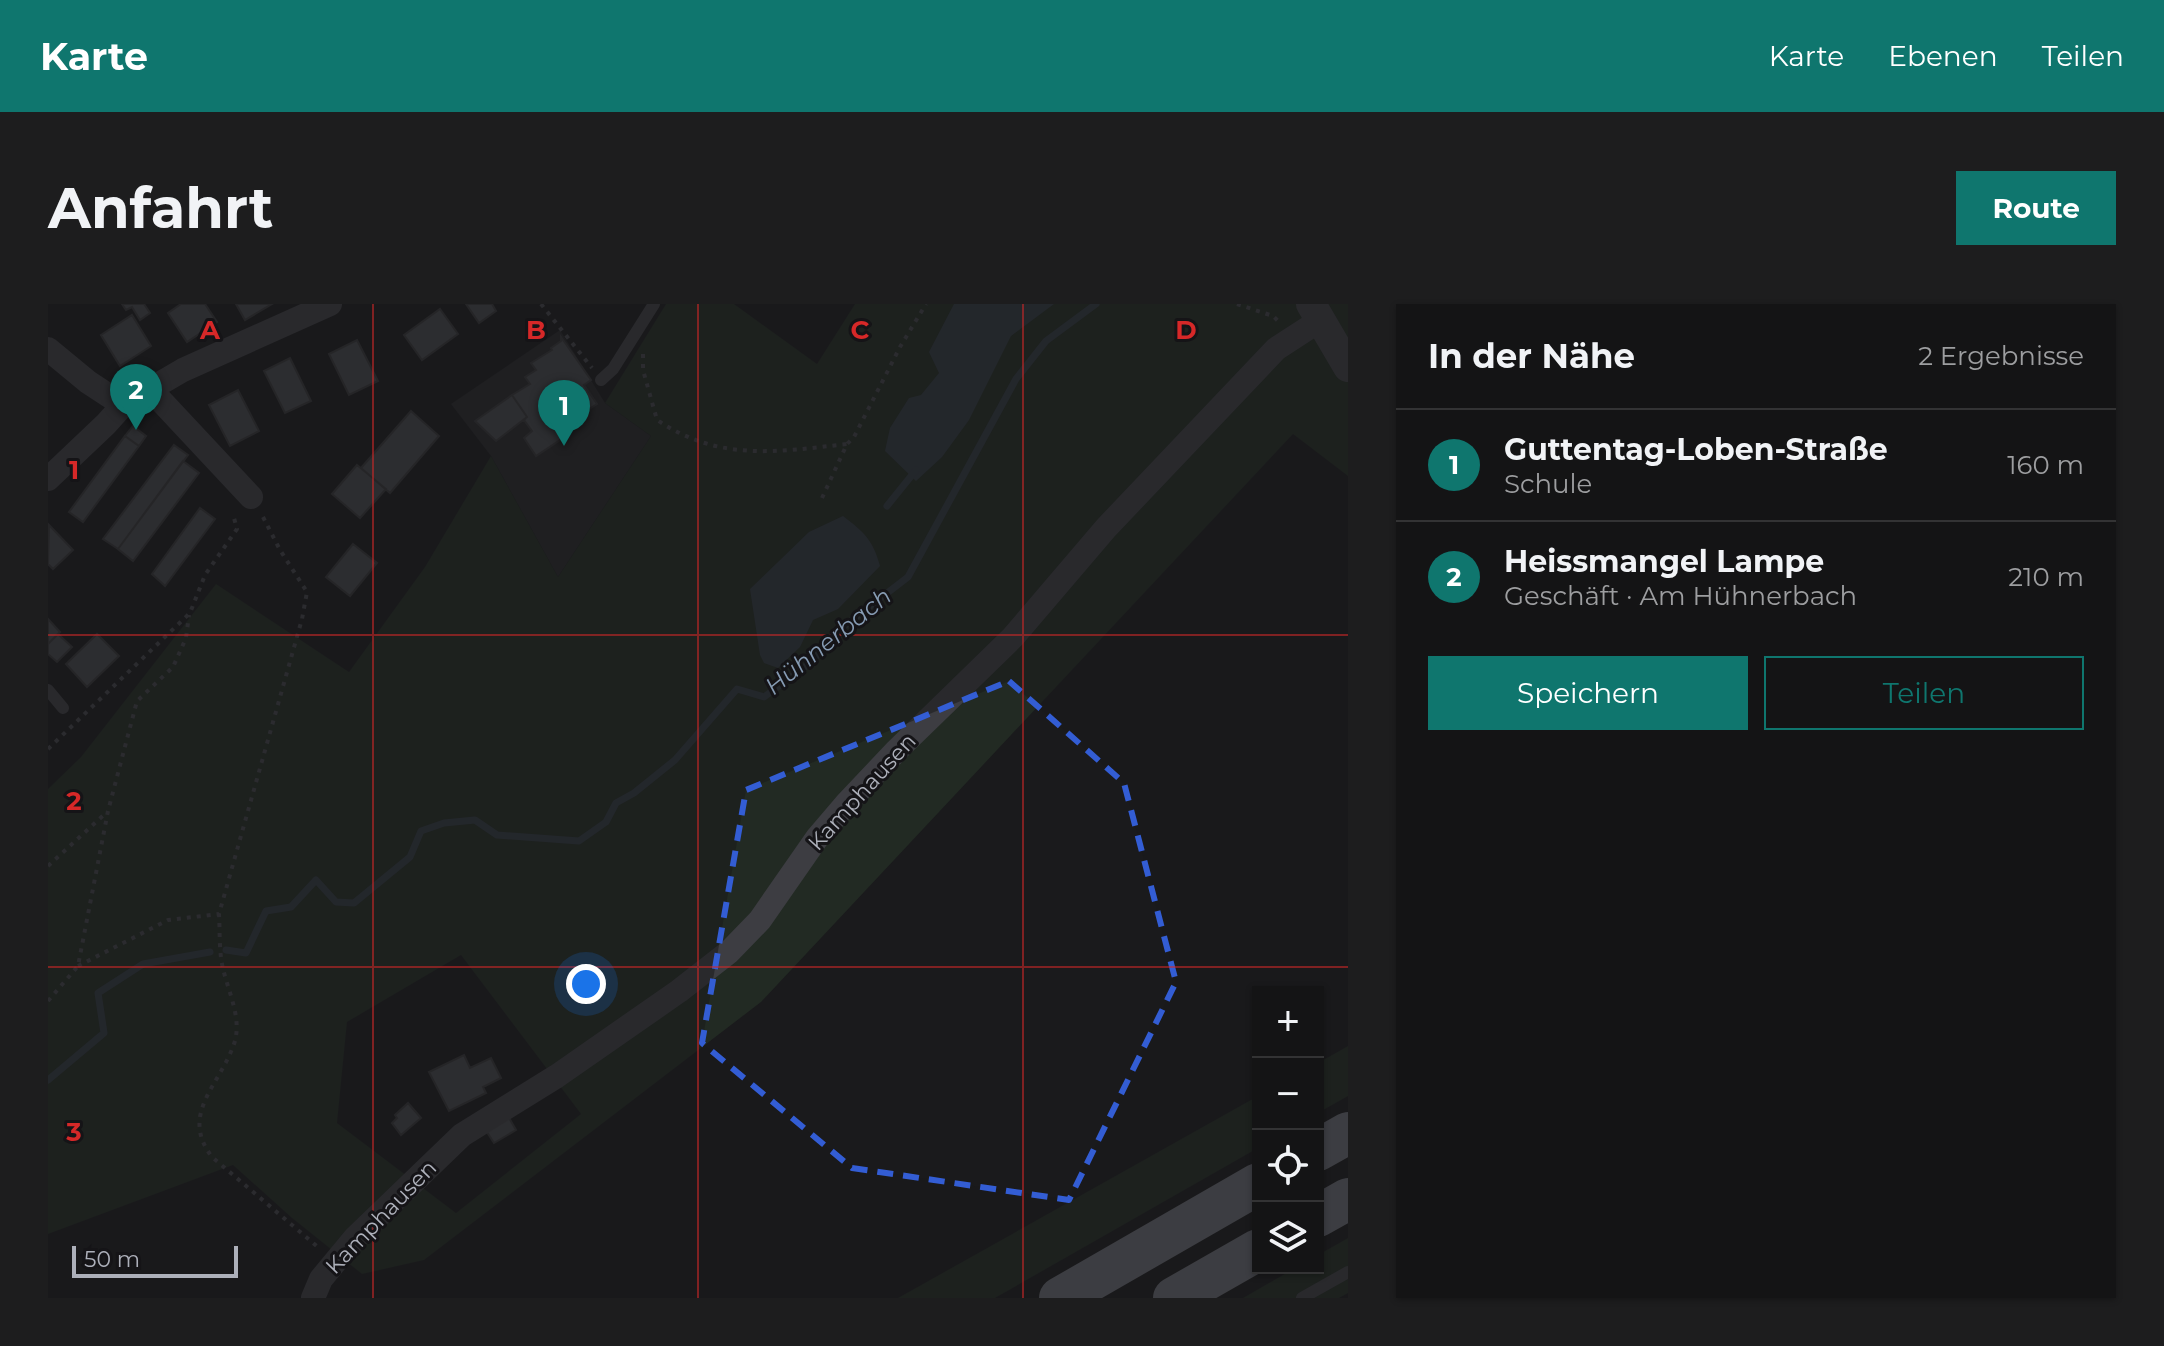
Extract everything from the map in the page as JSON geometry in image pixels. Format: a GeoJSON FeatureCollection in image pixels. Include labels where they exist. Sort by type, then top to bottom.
{"type":"FeatureCollection","features":[{"type":"Feature","properties":{"kind":"highway"},"geometry":{"type":"LineString","coordinates":[[1324,1147],[1348,1133]]}},
{"type":"Feature","properties":{"kind":"highway"},"geometry":{"type":"LineString","coordinates":[[1060,1298],[1252,1187]]}},
{"type":"Feature","properties":{"kind":"highway"},"geometry":{"type":"LineString","coordinates":[[1324,1213],[1348,1199]]}},
{"type":"Feature","properties":{"kind":"highway"},"geometry":{"type":"LineString","coordinates":[[1174,1298],[1252,1253]]}},
{"type":"Feature","properties":{"kind":"street"},"geometry":{"type":"LineString","coordinates":[[48,479],[123,405],[183,370],[328,304]]}},
{"type":"Feature","properties":{"kind":"street"},"geometry":{"type":"LineString","coordinates":[[1315,312],[1348,367]]}},
{"type":"Feature","properties":{"kind":"street","name":"Kamphausen"},"geometry":{"type":"LineString","coordinates":[[313,1298],[321,1279],[334,1261],[462,1135],[590,1053],[729,952],[760,920],[817,838],[846,804],[1013,637],[1125,507],[1315,312]]}},
{"type":"Feature","properties":{"kind":"street"},"geometry":{"type":"LineString","coordinates":[[48,349],[88,382],[123,405]]}},
{"type":"Feature","properties":{"kind":"street"},"geometry":{"type":"LineString","coordinates":[[150,389],[251,497]]}},
{"type":"Feature","properties":{"kind":"lane"},"geometry":{"type":"LineString","coordinates":[[601,380],[613,369],[654,304]]}},
{"type":"Feature","properties":{"kind":"lane"},"geometry":{"type":"LineString","coordinates":[[48,690],[63,708]]}},
{"type":"Feature","properties":{"kind":"lane"},"geometry":{"type":"LineString","coordinates":[[1302,1298],[1348,1272]]}},
{"type":"Feature","properties":{"kind":"path"},"geometry":{"type":"LineString","coordinates":[[541,304],[601,380]]}},
{"type":"Feature","properties":{"kind":"path"},"geometry":{"type":"LineString","coordinates":[[822,498],[847,444],[854,437],[926,304]]}},
{"type":"Feature","properties":{"kind":"path"},"geometry":{"type":"LineString","coordinates":[[1237,304],[1273,316]]}},
{"type":"Feature","properties":{"kind":"path"},"geometry":{"type":"LineString","coordinates":[[633,340],[643,349],[643,370],[657,420],[681,436],[735,452],[779,452],[847,444]]}},
{"type":"Feature","properties":{"kind":"path"},"geometry":{"type":"LineString","coordinates":[[78,966],[108,811],[137,701],[173,667],[186,638],[190,613],[205,575],[237,529],[234,518],[251,497],[307,592],[219,914],[222,962],[237,1024],[234,1044],[203,1105],[198,1128],[202,1144],[212,1157],[334,1261]]}},
{"type":"Feature","properties":{"kind":"path"},"geometry":{"type":"LineString","coordinates":[[48,749],[190,613]]}},
{"type":"Feature","properties":{"kind":"path"},"geometry":{"type":"LineString","coordinates":[[48,866],[108,811]]}},
{"type":"Feature","properties":{"kind":"path"},"geometry":{"type":"LineString","coordinates":[[48,1001],[78,966],[168,920],[219,914]]}},
{"type":"Feature","properties":{"kind":"highlighted area"},"geometry":{"type":"Polygon","coordinates":[[[1009,681],[1124,783],[1176,982],[1069,1200],[852,1168],[702,1043],[746,790],[1009,681]]]}},
{"type":"Feature","properties":{"kind":"shaded area"},"geometry":{"type":"Polygon","coordinates":[[[666,304],[734,304],[817,364],[855,304],[1348,304],[1348,476],[1293,434],[761,1002],[424,1260],[362,1274],[292,1218],[233,1165],[48,1234],[48,789],[81,757],[216,584],[349,672],[425,567],[491,456],[558,577],[651,436],[605,403],[666,304]],[[461,955],[347,1022],[337,1123],[456,1213],[581,1114],[461,955]]]}},
{"type":"Feature","properties":{"kind":"shaded area"},"geometry":{"type":"Polygon","coordinates":[[[954,304],[1054,304],[1011,336],[969,420],[942,457],[916,481],[885,451],[890,428],[909,398],[921,395],[939,373],[929,352],[954,304]]]}},
{"type":"Feature","properties":{"kind":"shaded area"},"geometry":{"type":"Polygon","coordinates":[[[560,330],[605,403],[651,436],[558,577],[491,456],[451,404],[560,330]]]}},
{"type":"Feature","properties":{"kind":"shaded area"},"geometry":{"type":"Polygon","coordinates":[[[843,516],[867,537],[880,566],[838,609],[813,620],[800,647],[778,668],[764,663],[760,655],[750,589],[809,532],[843,516]]]}},
{"type":"Feature","properties":{"kind":"shaded area"},"geometry":{"type":"Polygon","coordinates":[[[1348,1046],[1348,1096],[1324,1110],[1324,1060],[1348,1046]]]}},
{"type":"Feature","properties":{"kind":"shaded area"},"geometry":{"type":"Polygon","coordinates":[[[1252,1099],[1252,1151],[995,1298],[898,1298],[1252,1099]]]}},
{"type":"Feature","properties":{"kind":"shaded area"},"geometry":{"type":"Polygon","coordinates":[[[1348,1238],[1348,1293],[1339,1298],[1243,1298],[1285,1274],[1324,1274],[1324,1252],[1348,1238]]]}},
{"type":"Feature","properties":{"kind":"building"},"geometry":{"type":"Polygon","coordinates":[[[122,304],[144,304],[150,313],[140,320],[132,307],[126,310],[122,304]]]}},
{"type":"Feature","properties":{"kind":"building"},"geometry":{"type":"Polygon","coordinates":[[[181,304],[205,304],[217,322],[187,342],[168,313],[181,304]]]}},
{"type":"Feature","properties":{"kind":"building"},"geometry":{"type":"Polygon","coordinates":[[[236,304],[272,304],[245,320],[236,304]]]}},
{"type":"Feature","properties":{"kind":"building"},"geometry":{"type":"Polygon","coordinates":[[[466,304],[492,304],[496,311],[479,323],[466,304]]]}},
{"type":"Feature","properties":{"kind":"building"},"geometry":{"type":"Polygon","coordinates":[[[440,309],[458,334],[422,360],[404,335],[440,309]]]}},
{"type":"Feature","properties":{"kind":"building"},"geometry":{"type":"Polygon","coordinates":[[[132,315],[151,346],[120,366],[101,335],[132,315]]]}},
{"type":"Feature","properties":{"kind":"building"},"geometry":{"type":"Polygon","coordinates":[[[561,337],[591,380],[584,385],[597,404],[566,424],[568,428],[559,434],[563,438],[536,456],[524,438],[532,431],[524,420],[527,417],[512,395],[530,384],[525,377],[536,370],[531,363],[552,350],[561,337]]]}},
{"type":"Feature","properties":{"kind":"building"},"geometry":{"type":"Polygon","coordinates":[[[357,340],[378,381],[349,395],[329,354],[357,340]]]}},
{"type":"Feature","properties":{"kind":"building"},"geometry":{"type":"Polygon","coordinates":[[[290,358],[311,401],[285,413],[264,371],[290,358]]]}},
{"type":"Feature","properties":{"kind":"building"},"geometry":{"type":"Polygon","coordinates":[[[238,390],[259,431],[230,446],[209,405],[238,390]]]}},
{"type":"Feature","properties":{"kind":"building"},"geometry":{"type":"Polygon","coordinates":[[[512,395],[527,417],[496,441],[475,421],[512,395]]]}},
{"type":"Feature","properties":{"kind":"building"},"geometry":{"type":"Polygon","coordinates":[[[411,411],[439,436],[390,493],[361,468],[411,411]]]}},
{"type":"Feature","properties":{"kind":"building"},"geometry":{"type":"Polygon","coordinates":[[[133,426],[146,436],[139,446],[125,436],[133,426]]]}},
{"type":"Feature","properties":{"kind":"building"},"geometry":{"type":"Polygon","coordinates":[[[125,436],[139,446],[83,522],[69,512],[125,436]]]}},
{"type":"Feature","properties":{"kind":"building"},"geometry":{"type":"Polygon","coordinates":[[[174,445],[188,455],[118,549],[103,539],[174,445]]]}},
{"type":"Feature","properties":{"kind":"building"},"geometry":{"type":"Polygon","coordinates":[[[183,461],[199,473],[133,561],[118,549],[183,461]]]}},
{"type":"Feature","properties":{"kind":"building"},"geometry":{"type":"Polygon","coordinates":[[[357,465],[386,489],[360,518],[332,494],[357,465]]]}},
{"type":"Feature","properties":{"kind":"building"},"geometry":{"type":"Polygon","coordinates":[[[200,508],[215,519],[165,586],[152,574],[200,508]]]}},
{"type":"Feature","properties":{"kind":"building"},"geometry":{"type":"Polygon","coordinates":[[[49,525],[73,550],[53,569],[48,564],[49,525]]]}},
{"type":"Feature","properties":{"kind":"building"},"geometry":{"type":"Polygon","coordinates":[[[353,544],[377,563],[350,596],[326,577],[353,544]]]}},
{"type":"Feature","properties":{"kind":"building"},"geometry":{"type":"Polygon","coordinates":[[[48,619],[60,632],[48,644],[48,619]]]}},
{"type":"Feature","properties":{"kind":"building"},"geometry":{"type":"Polygon","coordinates":[[[58,634],[72,647],[57,662],[48,654],[48,644],[58,634]]]}},
{"type":"Feature","properties":{"kind":"building"},"geometry":{"type":"Polygon","coordinates":[[[97,634],[119,656],[87,687],[66,664],[97,634]]]}},
{"type":"Feature","properties":{"kind":"building"},"geometry":{"type":"Polygon","coordinates":[[[464,1055],[470,1068],[491,1058],[501,1078],[483,1087],[486,1093],[449,1111],[429,1072],[464,1055]]]}},
{"type":"Feature","properties":{"kind":"building"},"geometry":{"type":"Polygon","coordinates":[[[408,1103],[421,1118],[401,1135],[392,1123],[397,1118],[395,1115],[408,1103]]]}},
{"type":"Feature","properties":{"kind":"building"},"geometry":{"type":"Polygon","coordinates":[[[508,1116],[516,1130],[494,1143],[485,1129],[508,1116]]]}},
{"type":"Feature","properties":{"kind":"waterway","name":"Hühnerbach"},"geometry":{"type":"LineString","coordinates":[[226,950],[246,953],[266,911],[291,907],[316,880],[336,902],[354,903],[410,857],[421,831],[444,823],[475,820],[497,835],[579,841],[606,822],[616,803],[634,793],[675,760],[737,689],[764,697],[810,663],[843,627],[908,577],[1016,379],[1046,341],[1096,304]]}},
{"type":"Feature","properties":{"kind":"waterway"},"geometry":{"type":"LineString","coordinates":[[887,506],[916,470]]}},
{"type":"Feature","properties":{"kind":"waterway","name":"Hühnerbach"},"geometry":{"type":"LineString","coordinates":[[48,1080],[104,1033],[98,993],[143,964],[210,952]]}},
{"type":"Feature","properties":{"kind":"place","name":"Heissmangel Lampe"},"geometry":{"type":"Point","coordinates":[136,430]}},
{"type":"Feature","properties":{"kind":"place","name":"Guttentag-Loben-Straße"},"geometry":{"type":"Point","coordinates":[564,446]}}]}
